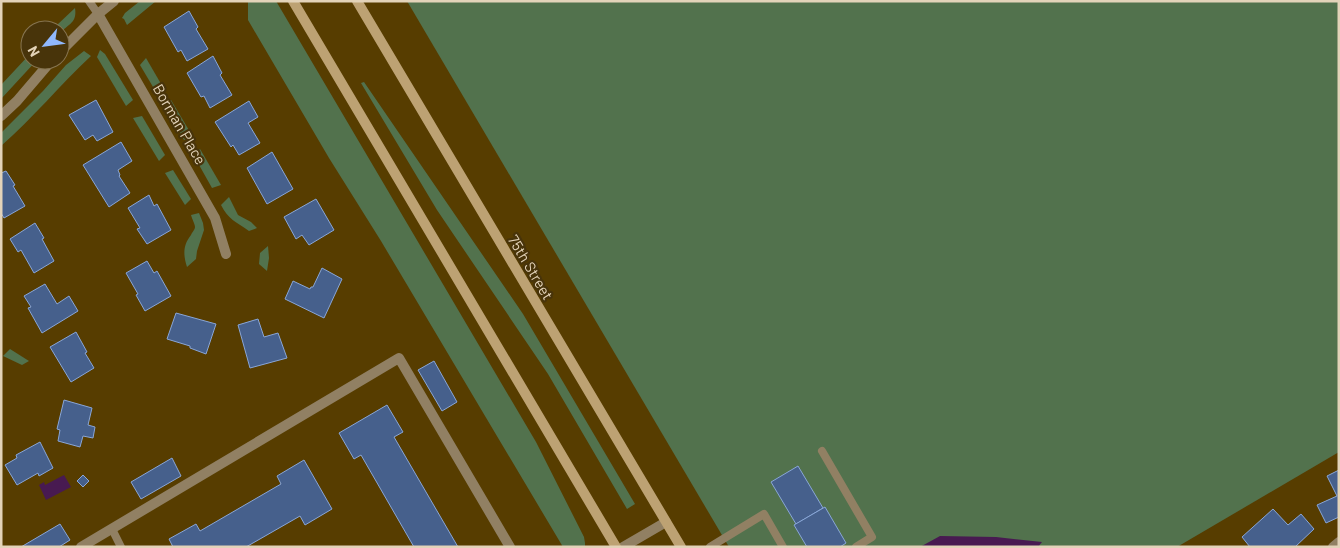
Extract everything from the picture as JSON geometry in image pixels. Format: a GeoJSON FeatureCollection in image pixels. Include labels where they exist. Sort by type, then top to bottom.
{"type":"FeatureCollection","features":[{"type":"Feature","properties":{"kind":"main road"},"geometry":{"type":"LineString","coordinates":[[294,1],[616,547]]}},
{"type":"Feature","properties":{"kind":"main road","name":"75th Street"},"geometry":{"type":"LineString","coordinates":[[357,1],[666,522],[678,546]]}},
{"type":"Feature","properties":{"kind":"street"},"geometry":{"type":"LineString","coordinates":[[70,42],[114,1]]}},
{"type":"Feature","properties":{"kind":"street","name":"Borman Place"},"geometry":{"type":"LineString","coordinates":[[98,14],[216,218],[226,254]]}},
{"type":"Feature","properties":{"kind":"street"},"geometry":{"type":"LineString","coordinates":[[1,116],[17,101],[43,70]]}},
{"type":"Feature","properties":{"kind":"street"},"geometry":{"type":"LineString","coordinates":[[81,547],[399,358],[510,547]]}},
{"type":"Feature","properties":{"kind":"street"},"geometry":{"type":"LineString","coordinates":[[624,547],[666,522]]}},
{"type":"Feature","properties":{"kind":"street"},"geometry":{"type":"LineString","coordinates":[[1332,547],[1339,542]]}},
{"type":"Feature","properties":{"kind":"lane"},"geometry":{"type":"LineString","coordinates":[[89,1],[98,14]]}},
{"type":"Feature","properties":{"kind":"lane"},"geometry":{"type":"LineString","coordinates":[[822,451],[872,537],[856,547]]}},
{"type":"Feature","properties":{"kind":"lane"},"geometry":{"type":"LineString","coordinates":[[710,547],[764,514],[783,547]]}},
{"type":"Feature","properties":{"kind":"lane"},"geometry":{"type":"LineString","coordinates":[[112,529],[121,547]]}},
{"type":"Feature","properties":{"kind":"green space"},"geometry":{"type":"Polygon","coordinates":[[[140,1],[156,1],[127,25],[122,18],[125,13],[140,1]]]}},
{"type":"Feature","properties":{"kind":"green space"},"geometry":{"type":"Polygon","coordinates":[[[248,1],[276,1],[536,442],[584,537],[585,547],[563,547],[248,20],[248,1]]]}},
{"type":"Feature","properties":{"kind":"green space"},"geometry":{"type":"Polygon","coordinates":[[[407,1],[1339,1],[1339,452],[1177,547],[729,547],[407,1]]]}},
{"type":"Feature","properties":{"kind":"green space"},"geometry":{"type":"Polygon","coordinates":[[[75,8],[74,19],[71,24],[70,20],[62,20],[75,8]]]}},
{"type":"Feature","properties":{"kind":"green space"},"geometry":{"type":"Polygon","coordinates":[[[100,50],[105,54],[133,100],[126,106],[97,57],[100,50]]]}},
{"type":"Feature","properties":{"kind":"green space"},"geometry":{"type":"Polygon","coordinates":[[[84,51],[91,56],[1,146],[1,133],[62,70],[70,70],[70,62],[84,51]]]}},
{"type":"Feature","properties":{"kind":"green space"},"geometry":{"type":"Polygon","coordinates":[[[146,58],[164,89],[156,92],[140,65],[146,58]]]}},
{"type":"Feature","properties":{"kind":"green space"},"geometry":{"type":"Polygon","coordinates":[[[20,65],[20,70],[28,70],[1,99],[1,85],[20,65]]]}},
{"type":"Feature","properties":{"kind":"green space"},"geometry":{"type":"Polygon","coordinates":[[[364,82],[523,314],[635,504],[627,509],[548,374],[437,210],[361,83],[364,82]]]}},
{"type":"Feature","properties":{"kind":"green space"},"geometry":{"type":"Polygon","coordinates":[[[171,100],[193,137],[184,140],[165,107],[171,100]]]}},
{"type":"Feature","properties":{"kind":"green space"},"geometry":{"type":"Polygon","coordinates":[[[142,116],[165,155],[159,161],[133,118],[142,116]]]}},
{"type":"Feature","properties":{"kind":"green space"},"geometry":{"type":"Polygon","coordinates":[[[200,149],[221,185],[212,188],[194,156],[200,149]]]}},
{"type":"Feature","properties":{"kind":"green space"},"geometry":{"type":"Polygon","coordinates":[[[173,170],[191,199],[185,205],[165,173],[173,170]]]}},
{"type":"Feature","properties":{"kind":"green space"},"geometry":{"type":"Polygon","coordinates":[[[229,197],[238,215],[251,222],[257,228],[249,231],[227,214],[221,205],[229,197]]]}},
{"type":"Feature","properties":{"kind":"green space"},"geometry":{"type":"Polygon","coordinates":[[[199,213],[204,230],[196,259],[187,267],[184,254],[185,246],[195,227],[191,215],[199,213]]]}},
{"type":"Feature","properties":{"kind":"green space"},"geometry":{"type":"Polygon","coordinates":[[[268,246],[267,271],[259,264],[260,253],[268,246]]]}},
{"type":"Feature","properties":{"kind":"green space"},"geometry":{"type":"Polygon","coordinates":[[[10,349],[29,361],[22,365],[3,356],[10,349]]]}},
{"type":"Feature","properties":{"kind":"shaded area"},"geometry":{"type":"Polygon","coordinates":[[[64,475],[71,487],[46,500],[39,485],[44,482],[45,485],[64,475]]]}},
{"type":"Feature","properties":{"kind":"shaded area"},"geometry":{"type":"Polygon","coordinates":[[[940,536],[996,537],[1042,542],[1038,547],[920,547],[940,536]]]}},
{"type":"Feature","properties":{"kind":"building"},"geometry":{"type":"Polygon","coordinates":[[[189,11],[198,27],[196,29],[208,49],[187,61],[181,50],[178,52],[164,27],[189,11]]]}},
{"type":"Feature","properties":{"kind":"building"},"geometry":{"type":"Polygon","coordinates":[[[213,56],[222,73],[220,75],[232,95],[210,108],[204,96],[201,97],[187,73],[213,56]]]}},
{"type":"Feature","properties":{"kind":"building"},"geometry":{"type":"Polygon","coordinates":[[[96,100],[113,132],[97,141],[93,135],[85,140],[69,115],[96,100]]]}},
{"type":"Feature","properties":{"kind":"building"},"geometry":{"type":"Polygon","coordinates":[[[249,101],[258,117],[248,123],[260,143],[239,155],[233,145],[231,147],[215,122],[249,101]]]}},
{"type":"Feature","properties":{"kind":"building"},"geometry":{"type":"Polygon","coordinates":[[[121,142],[132,161],[118,170],[119,176],[130,193],[109,207],[83,165],[121,142]]]}},
{"type":"Feature","properties":{"kind":"building"},"geometry":{"type":"Polygon","coordinates":[[[272,152],[293,189],[267,204],[247,168],[272,152]]]}},
{"type":"Feature","properties":{"kind":"building"},"geometry":{"type":"Polygon","coordinates":[[[6,171],[25,206],[4,218],[1,213],[1,173],[6,171]]]}},
{"type":"Feature","properties":{"kind":"building"},"geometry":{"type":"Polygon","coordinates":[[[149,195],[154,206],[157,204],[171,230],[147,244],[137,229],[140,228],[128,208],[149,195]]]}},
{"type":"Feature","properties":{"kind":"building"},"geometry":{"type":"Polygon","coordinates":[[[316,199],[334,230],[309,245],[302,235],[296,239],[284,217],[316,199]]]}},
{"type":"Feature","properties":{"kind":"building"},"geometry":{"type":"Polygon","coordinates":[[[35,223],[54,261],[34,273],[21,250],[18,252],[10,239],[35,223]]]}},
{"type":"Feature","properties":{"kind":"building"},"geometry":{"type":"Polygon","coordinates":[[[147,261],[154,273],[157,271],[171,296],[145,311],[126,273],[147,261]]]}},
{"type":"Feature","properties":{"kind":"building"},"geometry":{"type":"Polygon","coordinates":[[[322,268],[342,279],[324,318],[285,299],[293,281],[310,289],[313,287],[322,268]]]}},
{"type":"Feature","properties":{"kind":"building"},"geometry":{"type":"Polygon","coordinates":[[[45,284],[57,304],[69,296],[78,311],[42,333],[28,308],[31,307],[24,296],[45,284]]]}},
{"type":"Feature","properties":{"kind":"building"},"geometry":{"type":"Polygon","coordinates":[[[176,313],[216,324],[206,354],[190,348],[190,346],[167,339],[176,313]]]}},
{"type":"Feature","properties":{"kind":"building"},"geometry":{"type":"Polygon","coordinates":[[[258,319],[264,337],[278,333],[287,358],[250,368],[238,325],[258,319]]]}},
{"type":"Feature","properties":{"kind":"building"},"geometry":{"type":"Polygon","coordinates":[[[76,332],[94,368],[71,382],[50,347],[76,332]]]}},
{"type":"Feature","properties":{"kind":"building"},"geometry":{"type":"Polygon","coordinates":[[[434,361],[457,402],[442,411],[418,370],[434,361]]]}},
{"type":"Feature","properties":{"kind":"building"},"geometry":{"type":"Polygon","coordinates":[[[64,400],[92,408],[88,425],[95,427],[93,438],[83,436],[80,447],[58,441],[60,430],[57,429],[64,400]]]}},
{"type":"Feature","properties":{"kind":"building"},"geometry":{"type":"Polygon","coordinates":[[[387,405],[403,432],[394,437],[458,547],[414,547],[361,455],[354,459],[339,433],[387,405]]]}},
{"type":"Feature","properties":{"kind":"building"},"geometry":{"type":"Polygon","coordinates":[[[40,442],[53,468],[39,476],[38,473],[17,485],[5,465],[17,458],[16,455],[40,442]]]}},
{"type":"Feature","properties":{"kind":"building"},"geometry":{"type":"Polygon","coordinates":[[[172,458],[181,476],[141,499],[131,482],[172,458]]]}},
{"type":"Feature","properties":{"kind":"building"},"geometry":{"type":"Polygon","coordinates":[[[304,460],[332,509],[305,525],[300,516],[246,547],[173,547],[169,539],[196,524],[200,531],[281,484],[277,476],[304,460]]]}},
{"type":"Feature","properties":{"kind":"building"},"geometry":{"type":"Polygon","coordinates":[[[798,466],[823,508],[796,524],[771,482],[798,466]]]}},
{"type":"Feature","properties":{"kind":"building"},"geometry":{"type":"Polygon","coordinates":[[[1339,470],[1339,517],[1326,523],[1317,505],[1337,496],[1327,476],[1339,470]]]}},
{"type":"Feature","properties":{"kind":"building"},"geometry":{"type":"Polygon","coordinates":[[[83,475],[89,481],[83,487],[77,481],[83,475]]]}},
{"type":"Feature","properties":{"kind":"building"},"geometry":{"type":"Polygon","coordinates":[[[825,507],[846,543],[840,547],[807,547],[794,525],[825,507]]]}},
{"type":"Feature","properties":{"kind":"building"},"geometry":{"type":"Polygon","coordinates":[[[1273,509],[1288,525],[1301,514],[1314,529],[1295,547],[1250,547],[1242,537],[1273,509]]]}},
{"type":"Feature","properties":{"kind":"building"},"geometry":{"type":"Polygon","coordinates":[[[60,524],[70,540],[59,547],[21,547],[60,524]]]}}]}
